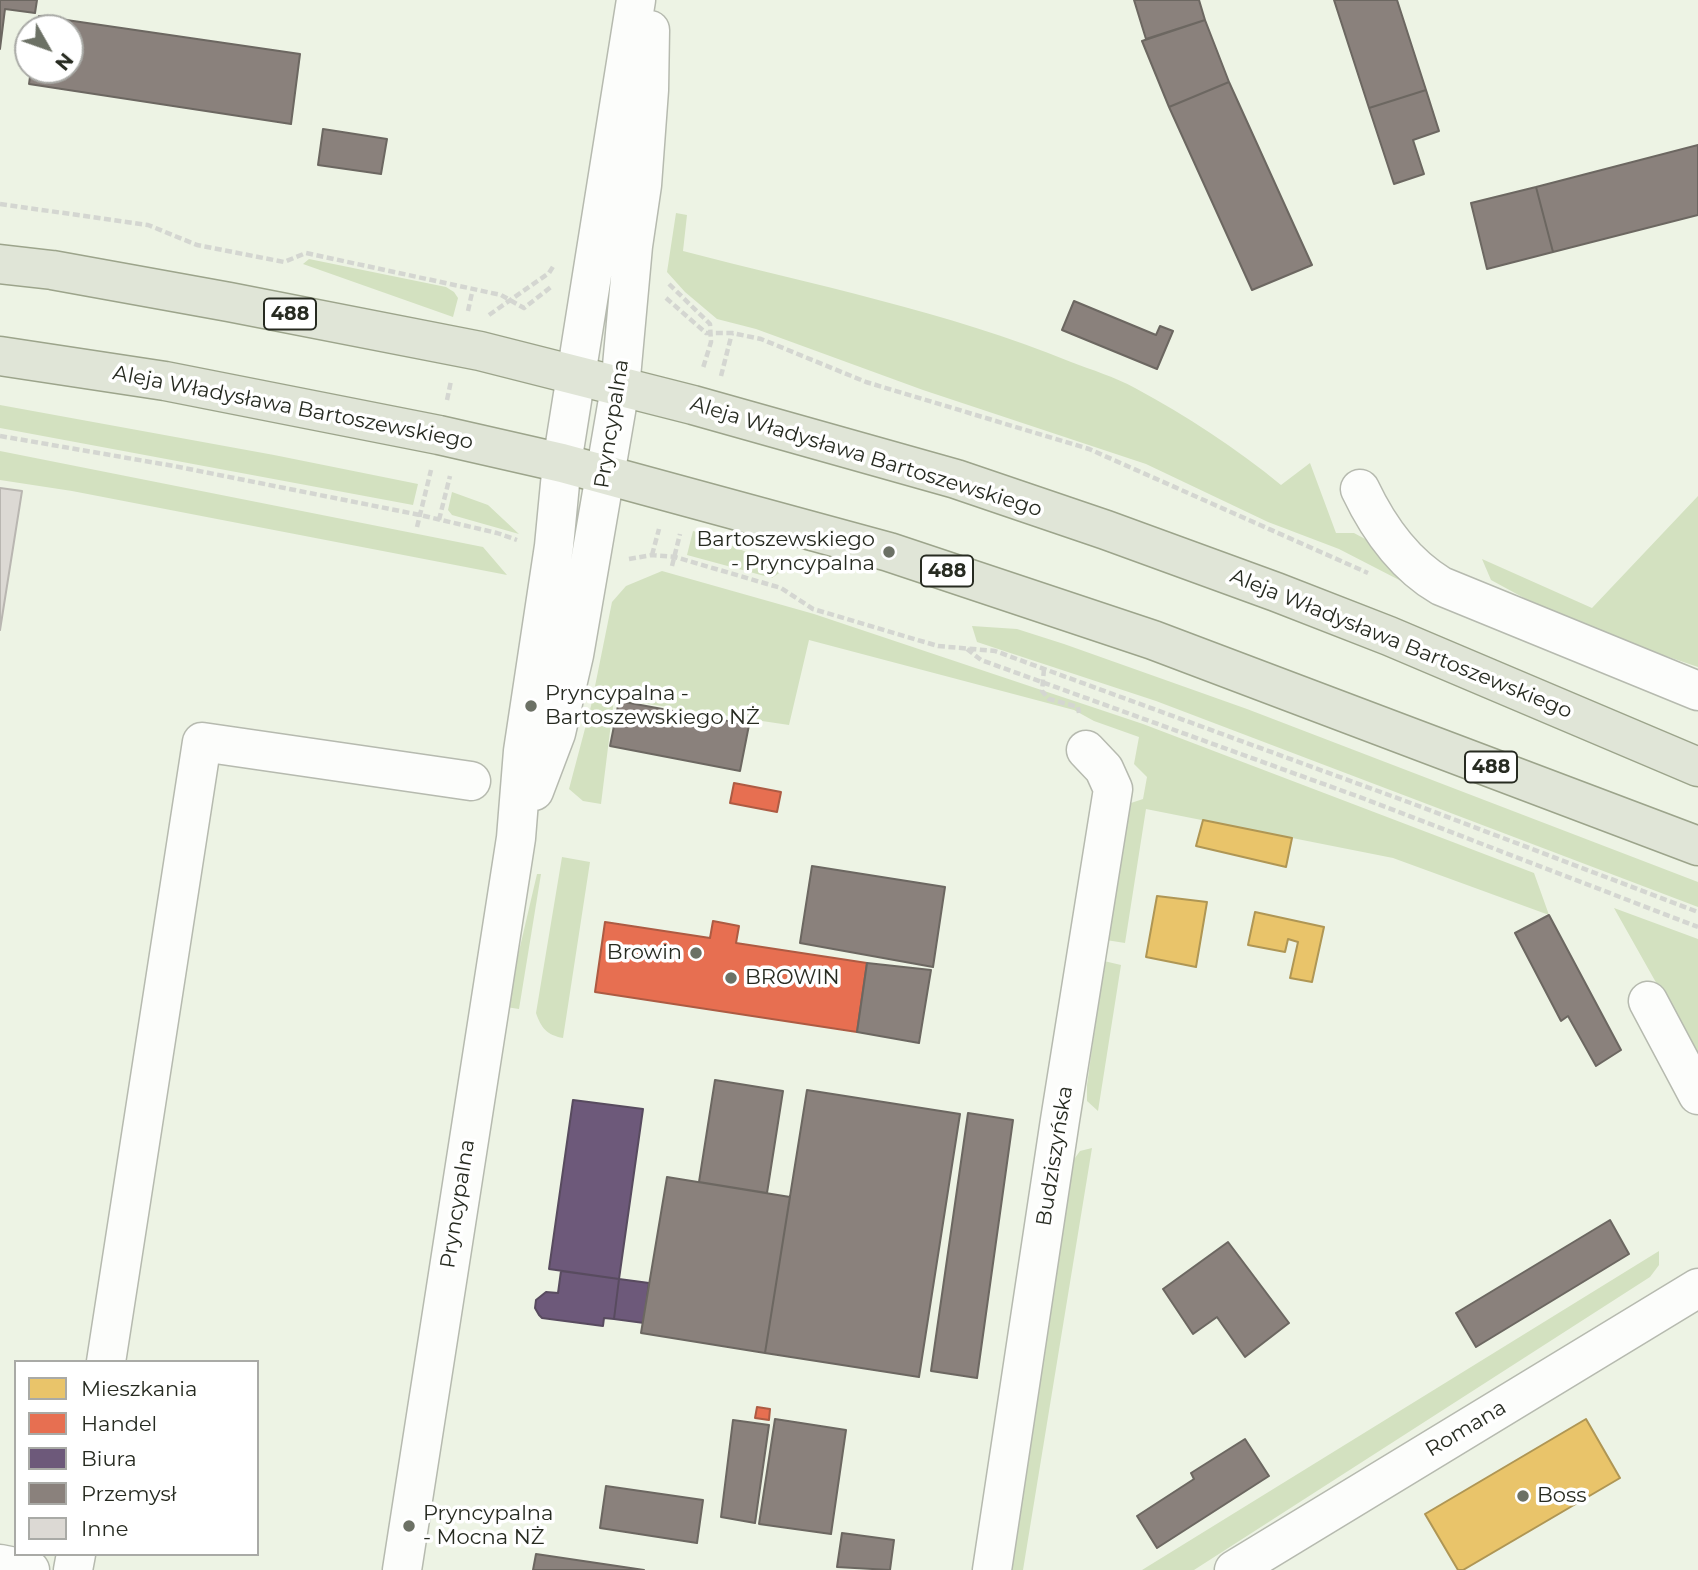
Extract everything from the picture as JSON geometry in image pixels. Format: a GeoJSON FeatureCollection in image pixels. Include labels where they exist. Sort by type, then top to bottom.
{"type":"FeatureCollection","features":[{"type":"Feature","properties":{"kind":"main road","name":"Aleja Władysława Bartoszewskiego"},"geometry":{"type":"LineString","coordinates":[[0,264],[52,270],[480,351],[693,405],[956,479],[1106,530],[1389,636],[1698,766]]}},
{"type":"Feature","properties":{"kind":"main road","name":"Aleja Władysława Bartoszewskiego"},"geometry":{"type":"LineString","coordinates":[[0,356],[178,384],[413,430],[562,463],[889,552],[1027,597],[1296,693],[1698,846]]}},
{"type":"Feature","properties":{"kind":"street","name":"Pryncypalna"},"geometry":{"type":"LineString","coordinates":[[402,1570],[516,838],[523,751],[554,546],[562,463],[636,0]]}},
{"type":"Feature","properties":{"kind":"street","name":"Pryncypalna"},"geometry":{"type":"LineString","coordinates":[[516,838],[556,733],[574,655],[621,388],[647,117],[650,0]]}},
{"type":"Feature","properties":{"kind":"street"},"geometry":{"type":"LineString","coordinates":[[1360,489],[1384,531],[1423,575],[1453,591],[1698,691]]}},
{"type":"Feature","properties":{"kind":"street"},"geometry":{"type":"LineString","coordinates":[[106,1360],[202,742],[471,781]]}},
{"type":"Feature","properties":{"kind":"street","name":"Budziszyńska"},"geometry":{"type":"LineString","coordinates":[[992,1570],[1113,789],[1104,769],[1086,750]]}},
{"type":"Feature","properties":{"kind":"street"},"geometry":{"type":"LineString","coordinates":[[1648,1001],[1698,1095]]}},
{"type":"Feature","properties":{"kind":"street","name":"Romana"},"geometry":{"type":"LineString","coordinates":[[1234,1570],[1698,1288]]}},
{"type":"Feature","properties":{"kind":"street"},"geometry":{"type":"LineString","coordinates":[[0,1564],[30,1570]]}},
{"type":"Feature","properties":{"kind":"path"},"geometry":{"type":"LineString","coordinates":[[0,204],[148,225],[197,245],[284,262],[306,253],[473,288],[510,299]]}},
{"type":"Feature","properties":{"kind":"path"},"geometry":{"type":"LineString","coordinates":[[488,317],[549,273],[557,258]]}},
{"type":"Feature","properties":{"kind":"path"},"geometry":{"type":"LineString","coordinates":[[711,332],[732,333],[761,340],[866,382],[1089,449],[1379,578]]}},
{"type":"Feature","properties":{"kind":"path"},"geometry":{"type":"LineString","coordinates":[[0,436],[406,512],[523,542],[554,546]]}},
{"type":"Feature","properties":{"kind":"path"},"geometry":{"type":"LineString","coordinates":[[591,552],[628,559],[652,555],[675,556],[780,589],[813,609],[938,646],[995,651],[1408,802],[1698,912]]}},
{"type":"Feature","properties":{"kind":"path"},"geometry":{"type":"LineString","coordinates":[[967,649],[981,660],[1365,799],[1698,927]]}},
{"type":"Feature","properties":{"kind":"path"},"geometry":{"type":"LineString","coordinates":[[1044,669],[1042,691],[1049,699],[1078,707],[1086,750]]}},
{"type":"Feature","properties":{"kind":"green space"},"geometry":{"type":"Polygon","coordinates":[[[676,213],[687,215],[683,251],[928,313],[1024,344],[1111,377],[1192,421],[1229,445],[1281,485],[1310,463],[1336,533],[1354,533],[1367,540],[1405,583],[1339,549],[1268,522],[1146,464],[923,390],[756,329],[717,319],[685,292],[667,272],[676,213]]]}},
{"type":"Feature","properties":{"kind":"green space"},"geometry":{"type":"Polygon","coordinates":[[[309,259],[446,287],[458,298],[453,317],[303,264],[309,259]]]}},
{"type":"Feature","properties":{"kind":"green space"},"geometry":{"type":"Polygon","coordinates":[[[0,405],[418,484],[413,505],[0,428],[0,405]]]}},
{"type":"Feature","properties":{"kind":"green space"},"geometry":{"type":"Polygon","coordinates":[[[0,451],[483,547],[507,575],[72,491],[0,480],[0,451]]]}},
{"type":"Feature","properties":{"kind":"green space"},"geometry":{"type":"Polygon","coordinates":[[[452,492],[488,505],[519,534],[452,515],[448,510],[452,492]]]}},
{"type":"Feature","properties":{"kind":"green space"},"geometry":{"type":"Polygon","coordinates":[[[1698,496],[1698,667],[1572,624],[1491,580],[1482,559],[1592,608],[1698,496]]]}},
{"type":"Feature","properties":{"kind":"green space"},"geometry":{"type":"Polygon","coordinates":[[[693,531],[785,569],[772,578],[687,555],[693,531]]]}},
{"type":"Feature","properties":{"kind":"green space"},"geometry":{"type":"Polygon","coordinates":[[[662,571],[814,614],[1143,724],[1534,873],[1549,915],[1393,858],[1146,809],[1125,943],[1106,940],[1131,803],[1143,799],[1147,777],[1134,764],[1139,737],[1094,721],[1074,710],[809,640],[789,725],[614,699],[601,804],[583,801],[569,789],[591,706],[612,602],[626,586],[662,571]]]}},
{"type":"Feature","properties":{"kind":"green space"},"geometry":{"type":"Polygon","coordinates":[[[972,626],[1017,629],[1064,644],[1247,709],[1698,882],[1698,907],[1156,701],[977,642],[972,626]]]}},
{"type":"Feature","properties":{"kind":"green space"},"geometry":{"type":"Polygon","coordinates":[[[562,857],[590,862],[563,1038],[545,1030],[536,1013],[562,857]]]}},
{"type":"Feature","properties":{"kind":"green space"},"geometry":{"type":"Polygon","coordinates":[[[537,874],[541,874],[519,1009],[506,1007],[537,874]]]}},
{"type":"Feature","properties":{"kind":"green space"},"geometry":{"type":"Polygon","coordinates":[[[1614,908],[1698,939],[1698,1057],[1614,908]]]}},
{"type":"Feature","properties":{"kind":"green space"},"geometry":{"type":"Polygon","coordinates":[[[1104,961],[1121,965],[1098,1111],[1087,1101],[1087,1085],[1104,961]]]}},
{"type":"Feature","properties":{"kind":"green space"},"geometry":{"type":"Polygon","coordinates":[[[1092,1148],[1023,1570],[1012,1570],[1072,1162],[1080,1151],[1092,1148]]]}},
{"type":"Feature","properties":{"kind":"green space"},"geometry":{"type":"Polygon","coordinates":[[[1659,1251],[1659,1265],[1650,1277],[1194,1570],[1142,1570],[1659,1251]]]}},
{"type":"Feature","properties":{"kind":"building: Mieszkania"},"geometry":{"type":"Polygon","coordinates":[[[1203,820],[1292,838],[1286,867],[1196,846],[1203,820]]]}},
{"type":"Feature","properties":{"kind":"building: Mieszkania"},"geometry":{"type":"Polygon","coordinates":[[[1157,896],[1207,902],[1196,967],[1146,957],[1157,896]]]}},
{"type":"Feature","properties":{"kind":"building: Mieszkania"},"geometry":{"type":"Polygon","coordinates":[[[1255,912],[1324,927],[1312,982],[1290,978],[1298,942],[1288,939],[1285,952],[1248,945],[1255,912]]]}},
{"type":"Feature","properties":{"kind":"building: Mieszkania","name":"Boss"},"geometry":{"type":"Polygon","coordinates":[[[1586,1419],[1620,1478],[1463,1570],[1458,1570],[1425,1514],[1586,1419]]]}},
{"type":"Feature","properties":{"kind":"building: Handel"},"geometry":{"type":"Polygon","coordinates":[[[734,783],[781,792],[777,812],[730,803],[734,783]]]}},
{"type":"Feature","properties":{"kind":"building: Handel","name":"BROWIN"},"geometry":{"type":"Polygon","coordinates":[[[713,921],[739,926],[736,943],[867,963],[857,1032],[595,992],[605,922],[710,938],[713,921]]]}},
{"type":"Feature","properties":{"kind":"building: Handel"},"geometry":{"type":"Polygon","coordinates":[[[757,1407],[770,1409],[769,1420],[755,1418],[757,1407]]]}},
{"type":"Feature","properties":{"kind":"building: Biura"},"geometry":{"type":"Polygon","coordinates":[[[573,1100],[643,1109],[619,1279],[549,1269],[573,1100]]]}},
{"type":"Feature","properties":{"kind":"building: Biura"},"geometry":{"type":"Polygon","coordinates":[[[561,1271],[619,1279],[614,1319],[604,1318],[603,1326],[542,1318],[535,1308],[536,1300],[546,1292],[558,1293],[561,1271]]]}},
{"type":"Feature","properties":{"kind":"building: Biura"},"geometry":{"type":"Polygon","coordinates":[[[619,1279],[649,1283],[644,1323],[614,1319],[619,1279]]]}},
{"type":"Feature","properties":{"kind":"building: Przemysł"},"geometry":{"type":"Polygon","coordinates":[[[0,0],[37,0],[35,13],[5,9],[0,49],[0,0]]]}},
{"type":"Feature","properties":{"kind":"building: Przemysł"},"geometry":{"type":"Polygon","coordinates":[[[1134,0],[1199,0],[1205,20],[1146,39],[1134,0]]]}},
{"type":"Feature","properties":{"kind":"building: Przemysł"},"geometry":{"type":"Polygon","coordinates":[[[1334,0],[1397,0],[1426,90],[1369,108],[1334,0]]]}},
{"type":"Feature","properties":{"kind":"building: Przemysł"},"geometry":{"type":"Polygon","coordinates":[[[1205,20],[1229,82],[1169,107],[1142,41],[1205,20]]]}},
{"type":"Feature","properties":{"kind":"building: Przemysł"},"geometry":{"type":"Polygon","coordinates":[[[84,23],[300,54],[291,124],[29,84],[84,84],[84,23]]]}},
{"type":"Feature","properties":{"kind":"building: Przemysł"},"geometry":{"type":"Polygon","coordinates":[[[1229,82],[1312,265],[1252,290],[1169,107],[1229,82]]]}},
{"type":"Feature","properties":{"kind":"building: Przemysł"},"geometry":{"type":"Polygon","coordinates":[[[1426,90],[1439,131],[1413,140],[1424,174],[1394,184],[1369,108],[1426,90]]]}},
{"type":"Feature","properties":{"kind":"building: Przemysł"},"geometry":{"type":"Polygon","coordinates":[[[323,129],[387,139],[381,174],[318,165],[323,129]]]}},
{"type":"Feature","properties":{"kind":"building: Przemysł"},"geometry":{"type":"Polygon","coordinates":[[[1698,145],[1698,215],[1553,252],[1536,187],[1698,145]]]}},
{"type":"Feature","properties":{"kind":"building: Przemysł"},"geometry":{"type":"Polygon","coordinates":[[[1536,187],[1553,252],[1487,269],[1471,203],[1536,187]]]}},
{"type":"Feature","properties":{"kind":"building: Przemysł"},"geometry":{"type":"Polygon","coordinates":[[[1074,301],[1156,335],[1160,326],[1173,331],[1157,369],[1062,330],[1074,301]]]}},
{"type":"Feature","properties":{"kind":"building: Przemysł"},"geometry":{"type":"Polygon","coordinates":[[[619,701],[749,725],[740,771],[610,746],[619,701]]]}},
{"type":"Feature","properties":{"kind":"building: Przemysł"},"geometry":{"type":"Polygon","coordinates":[[[812,866],[945,887],[933,967],[800,943],[812,866]]]}},
{"type":"Feature","properties":{"kind":"building: Przemysł"},"geometry":{"type":"Polygon","coordinates":[[[1549,915],[1621,1050],[1596,1066],[1568,1016],[1561,1021],[1515,933],[1549,915]]]}},
{"type":"Feature","properties":{"kind":"building: Przemysł"},"geometry":{"type":"Polygon","coordinates":[[[867,963],[931,970],[919,1043],[857,1032],[867,963]]]}},
{"type":"Feature","properties":{"kind":"building: Przemysł"},"geometry":{"type":"Polygon","coordinates":[[[715,1080],[783,1091],[767,1193],[699,1182],[715,1080]]]}},
{"type":"Feature","properties":{"kind":"building: Przemysł"},"geometry":{"type":"Polygon","coordinates":[[[807,1090],[960,1114],[919,1377],[765,1353],[807,1090]]]}},
{"type":"Feature","properties":{"kind":"building: Przemysł"},"geometry":{"type":"Polygon","coordinates":[[[968,1113],[1013,1120],[977,1378],[931,1371],[968,1113]]]}},
{"type":"Feature","properties":{"kind":"building: Przemysł"},"geometry":{"type":"Polygon","coordinates":[[[667,1177],[790,1197],[765,1353],[641,1333],[667,1177]]]}},
{"type":"Feature","properties":{"kind":"building: Przemysł"},"geometry":{"type":"Polygon","coordinates":[[[1610,1220],[1629,1254],[1476,1347],[1456,1313],[1610,1220]]]}},
{"type":"Feature","properties":{"kind":"building: Przemysł"},"geometry":{"type":"Polygon","coordinates":[[[1228,1242],[1289,1323],[1245,1357],[1217,1317],[1193,1334],[1163,1289],[1228,1242]]]}},
{"type":"Feature","properties":{"kind":"building: Przemysł"},"geometry":{"type":"Polygon","coordinates":[[[775,1419],[846,1430],[831,1534],[759,1524],[775,1419]]]}},
{"type":"Feature","properties":{"kind":"building: Przemysł"},"geometry":{"type":"Polygon","coordinates":[[[733,1420],[769,1425],[755,1523],[721,1517],[733,1420]]]}},
{"type":"Feature","properties":{"kind":"building: Przemysł"},"geometry":{"type":"Polygon","coordinates":[[[1245,1439],[1269,1476],[1157,1548],[1137,1516],[1194,1479],[1191,1473],[1245,1439]]]}},
{"type":"Feature","properties":{"kind":"building: Przemysł"},"geometry":{"type":"Polygon","coordinates":[[[606,1486],[703,1500],[697,1543],[600,1528],[606,1486]]]}},
{"type":"Feature","properties":{"kind":"building: Przemysł"},"geometry":{"type":"Polygon","coordinates":[[[842,1533],[894,1540],[890,1570],[837,1567],[842,1533]]]}},
{"type":"Feature","properties":{"kind":"building: Przemysł"},"geometry":{"type":"Polygon","coordinates":[[[536,1554],[644,1570],[533,1570],[536,1554]]]}},
{"type":"Feature","properties":{"kind":"building: Inne"},"geometry":{"type":"Polygon","coordinates":[[[0,488],[22,491],[0,630],[0,488]]]}},
{"type":"Feature","properties":{"kind":"place","name":"Bartoszewskiego - Pryncypalna"},"geometry":{"type":"Point","coordinates":[889,552]}},
{"type":"Feature","properties":{"kind":"place","name":"Pryncypalna - Bartoszewskiego NŻ"},"geometry":{"type":"Point","coordinates":[531,706]}},
{"type":"Feature","properties":{"kind":"place","name":"Browin"},"geometry":{"type":"Point","coordinates":[696,953]}},
{"type":"Feature","properties":{"kind":"place","name":"BROWIN"},"geometry":{"type":"Point","coordinates":[731,978]}},
{"type":"Feature","properties":{"kind":"place","name":"Boss"},"geometry":{"type":"Point","coordinates":[1523,1496]}},
{"type":"Feature","properties":{"kind":"place","name":"Pryncypalna - Mocna NŻ"},"geometry":{"type":"Point","coordinates":[409,1526]}}]}
